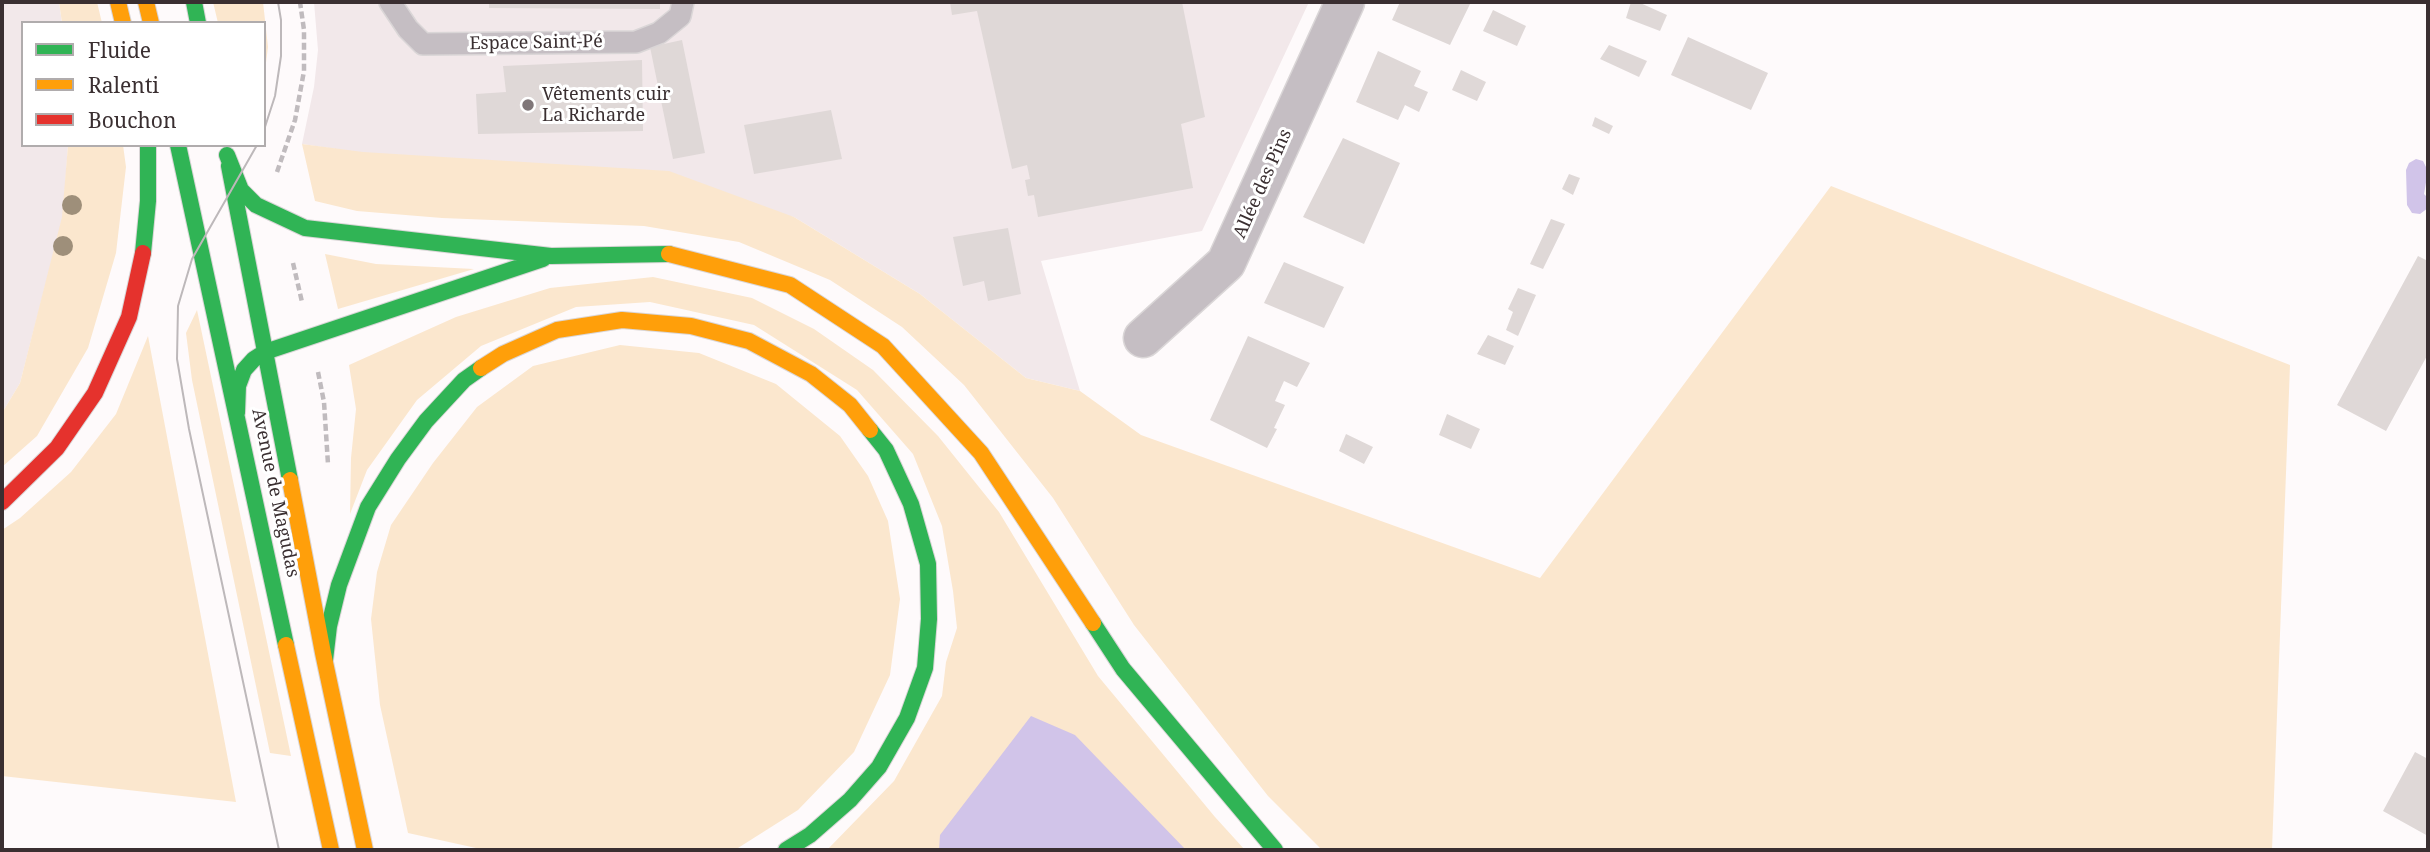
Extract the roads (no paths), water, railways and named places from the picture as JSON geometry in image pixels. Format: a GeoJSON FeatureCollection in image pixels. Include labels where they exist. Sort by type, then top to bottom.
{"type":"FeatureCollection","features":[{"type":"Feature","properties":{"kind":"main road"},"geometry":{"type":"LineString","coordinates":[[118,2],[123,21]]}},
{"type":"Feature","properties":{"kind":"main road"},"geometry":{"type":"LineString","coordinates":[[146,2],[151,21]]}},
{"type":"Feature","properties":{"kind":"main road"},"geometry":{"type":"LineString","coordinates":[[194,2],[198,21]]}},
{"type":"Feature","properties":{"kind":"main road"},"geometry":{"type":"LineString","coordinates":[[2,502],[57,448],[95,393],[129,317],[142,262],[148,201],[148,147]]}},
{"type":"Feature","properties":{"kind":"main road","name":"Avenue de Magudas"},"geometry":{"type":"LineString","coordinates":[[178,147],[331,850]]}},
{"type":"Feature","properties":{"kind":"main road"},"geometry":{"type":"LineString","coordinates":[[226,150],[241,190],[256,205],[305,228],[551,256],[669,254],[790,285],[883,346],[981,453],[1123,669],[1275,850]]}},
{"type":"Feature","properties":{"kind":"main road","name":"Avenue de Magudas"},"geometry":{"type":"LineString","coordinates":[[226,150],[325,660],[365,850]]}},
{"type":"Feature","properties":{"kind":"main road"},"geometry":{"type":"LineString","coordinates":[[237,413],[238,386],[244,370],[265,352],[551,256]]}},
{"type":"Feature","properties":{"kind":"main road"},"geometry":{"type":"LineString","coordinates":[[325,660],[329,626],[339,585],[368,507],[412,440],[464,380],[503,354],[557,330],[622,320],[691,326],[749,341],[811,374],[850,405],[886,450],[911,504],[928,564],[929,619],[925,668],[907,718],[879,767],[850,800],[810,835],[786,850]]}},
{"type":"Feature","properties":{"kind":"street","name":"Allée des Pins"},"geometry":{"type":"LineString","coordinates":[[1143,338],[1226,263],[1345,2]]}},
{"type":"Feature","properties":{"kind":"lane","name":"Espace Saint-Pé"},"geometry":{"type":"LineString","coordinates":[[390,2],[408,30],[424,44],[636,42],[659,33],[680,16],[683,2]]}},
{"type":"Feature","properties":{"kind":"tram line"},"geometry":{"type":"LineString","coordinates":[[266,124],[275,96],[281,56],[278,2]]}},
{"type":"Feature","properties":{"kind":"tram line"},"geometry":{"type":"LineString","coordinates":[[256,147],[192,259],[178,306],[177,359],[189,429],[279,850]]}},
{"type":"Feature","properties":{"kind":"place","name":"Vêtements cuir La Richarde"},"geometry":{"type":"Point","coordinates":[528,105]}}]}
